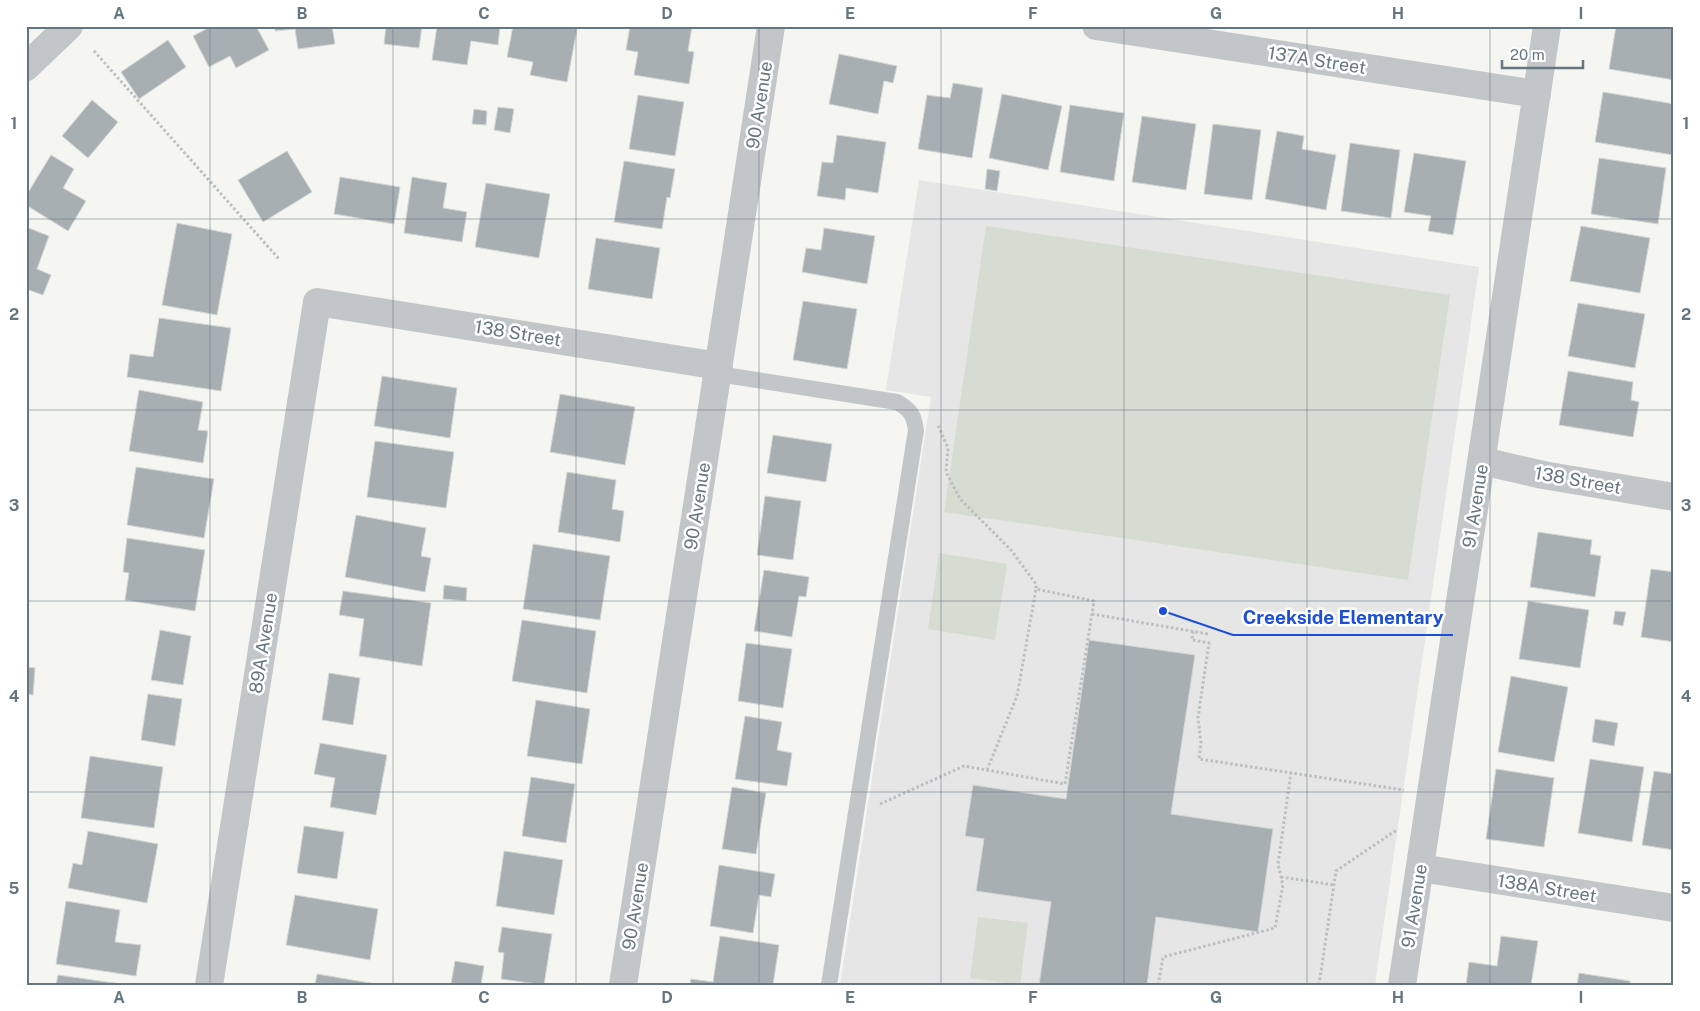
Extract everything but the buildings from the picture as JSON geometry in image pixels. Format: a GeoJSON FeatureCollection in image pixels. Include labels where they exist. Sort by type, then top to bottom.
{"type":"FeatureCollection","features":[{"type":"Feature","properties":{"kind":"street"},"geometry":{"type":"LineString","coordinates":[[26,67],[69,26]]}},
{"type":"Feature","properties":{"kind":"street","name":"90 Avenue"},"geometry":{"type":"LineString","coordinates":[[623,985],[771,26]]}},
{"type":"Feature","properties":{"kind":"street","name":"137A Street"},"geometry":{"type":"LineString","coordinates":[[1096,26],[1537,94]]}},
{"type":"Feature","properties":{"kind":"street","name":"91 Avenue"},"geometry":{"type":"LineString","coordinates":[[1402,985],[1548,26]]}},
{"type":"Feature","properties":{"kind":"street","name":"138 Street"},"geometry":{"type":"LineString","coordinates":[[317,302],[718,370]]}},
{"type":"Feature","properties":{"kind":"street","name":"89A Avenue"},"geometry":{"type":"LineString","coordinates":[[209,985],[317,302]]}},
{"type":"Feature","properties":{"kind":"street","name":"138 Street"},"geometry":{"type":"LineString","coordinates":[[1482,461],[1543,475],[1674,497]]}},
{"type":"Feature","properties":{"kind":"street","name":"138A Street"},"geometry":{"type":"LineString","coordinates":[[1420,868],[1674,908]]}},
{"type":"Feature","properties":{"kind":"lane"},"geometry":{"type":"LineString","coordinates":[[718,370],[897,402],[906,407],[914,417],[916,430],[829,985]]}},
{"type":"Feature","properties":{"kind":"path"},"geometry":{"type":"LineString","coordinates":[[94,51],[279,259]]}},
{"type":"Feature","properties":{"kind":"path"},"geometry":{"type":"LineString","coordinates":[[935,422],[940,427],[948,448],[946,472],[960,499],[1011,550],[1036,584],[1017,696],[987,770]]}},
{"type":"Feature","properties":{"kind":"path"},"geometry":{"type":"LineString","coordinates":[[873,807],[964,766],[1065,784],[1094,601],[1036,589]]}},
{"type":"Feature","properties":{"kind":"path"},"geometry":{"type":"LineString","coordinates":[[1092,614],[1208,634]]}},
{"type":"Feature","properties":{"kind":"path"},"geometry":{"type":"LineString","coordinates":[[1193,631],[1192,640],[1209,643],[1198,718],[1201,743],[1199,759],[1406,790]]}},
{"type":"Feature","properties":{"kind":"path"},"geometry":{"type":"LineString","coordinates":[[1158,985],[1163,957],[1275,928],[1283,885],[1278,864],[1291,773]]}},
{"type":"Feature","properties":{"kind":"path"},"geometry":{"type":"LineString","coordinates":[[1319,985],[1336,871],[1400,828]]}},
{"type":"Feature","properties":{"kind":"path"},"geometry":{"type":"LineString","coordinates":[[1281,877],[1334,885]]}},
{"type":"Feature","properties":{"kind":"shaded area"},"geometry":{"type":"Polygon","coordinates":[[[919,180],[1479,267],[1375,985],[840,985],[931,397],[886,390],[919,180]]]}},
{"type":"Feature","properties":{"kind":"shaded area"},"geometry":{"type":"Polygon","coordinates":[[[986,226],[1450,295],[1408,580],[944,512],[986,226]]]}},
{"type":"Feature","properties":{"kind":"shaded area"},"geometry":{"type":"Polygon","coordinates":[[[939,553],[1007,564],[995,640],[928,629],[939,553]]]}},
{"type":"Feature","properties":{"kind":"shaded area"},"geometry":{"type":"Polygon","coordinates":[[[978,917],[1028,923],[1020,985],[970,978],[978,917]]]}},
{"type":"Feature","properties":{"kind":"place","name":"Creekside Elementary"},"geometry":{"type":"Point","coordinates":[1163,611]}}]}
